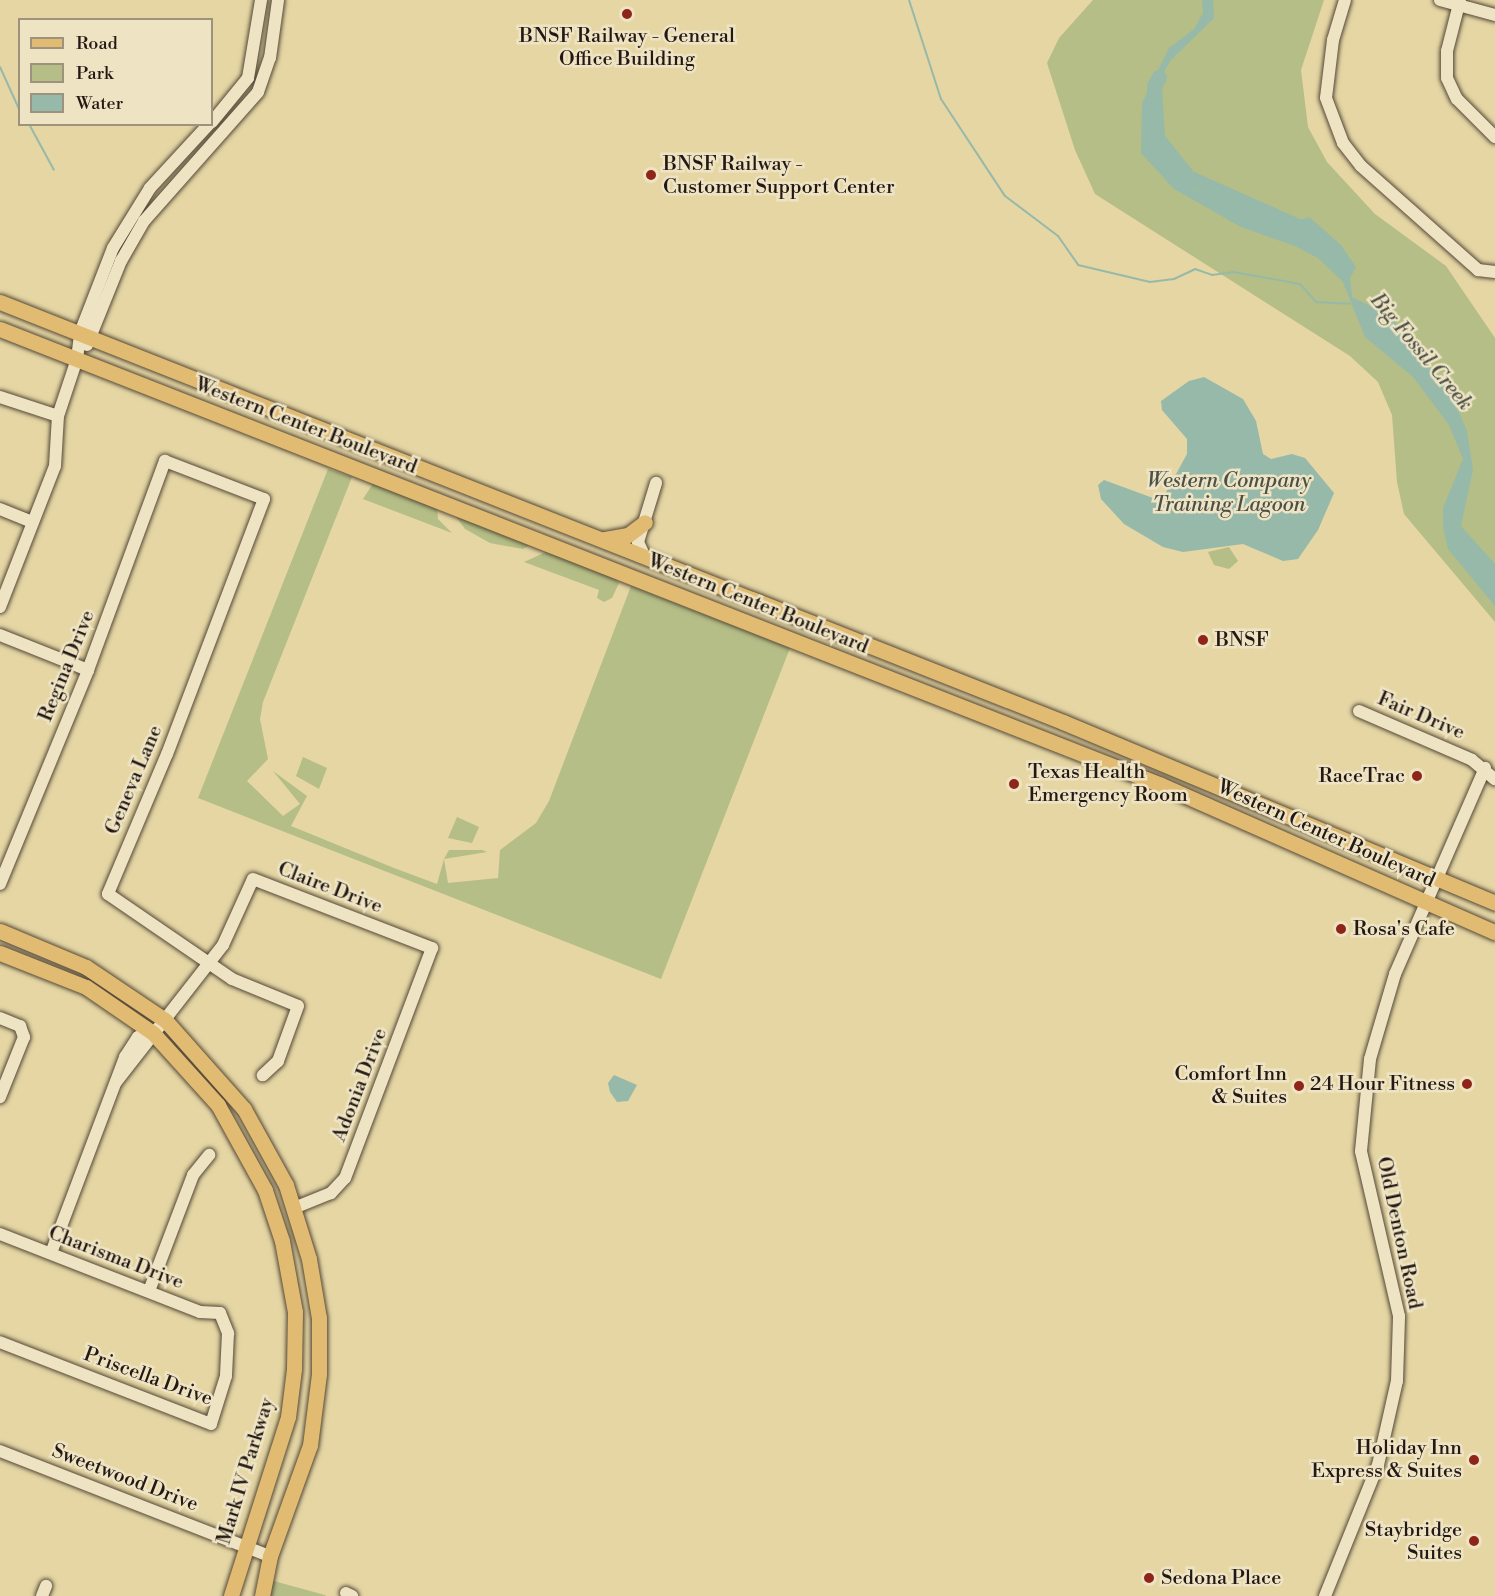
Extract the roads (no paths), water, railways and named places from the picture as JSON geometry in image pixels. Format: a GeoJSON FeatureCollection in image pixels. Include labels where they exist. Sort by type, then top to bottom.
{"type":"FeatureCollection","features":[{"type":"Feature","properties":{"kind":"main road","name":"Western Center Boulevard"},"geometry":{"type":"LineString","coordinates":[[0,302],[1063,722],[1254,800],[1495,903]]}},
{"type":"Feature","properties":{"kind":"main road","name":"Western Center Boulevard"},"geometry":{"type":"LineString","coordinates":[[0,329],[625,573],[1245,821],[1495,932]]}},
{"type":"Feature","properties":{"kind":"main road"},"geometry":{"type":"LineString","coordinates":[[364,472],[374,449]]}},
{"type":"Feature","properties":{"kind":"main road"},"geometry":{"type":"LineString","coordinates":[[604,539],[628,535],[645,522]]}},
{"type":"Feature","properties":{"kind":"main road"},"geometry":{"type":"LineString","coordinates":[[625,573],[644,555]]}},
{"type":"Feature","properties":{"kind":"main road"},"geometry":{"type":"LineString","coordinates":[[804,644],[833,631]]}},
{"type":"Feature","properties":{"kind":"main road"},"geometry":{"type":"LineString","coordinates":[[1054,744],[1063,722]]}},
{"type":"Feature","properties":{"kind":"main road"},"geometry":{"type":"LineString","coordinates":[[1245,821],[1254,800]]}},
{"type":"Feature","properties":{"kind":"main road"},"geometry":{"type":"LineString","coordinates":[[0,931],[86,967],[165,1020],[244,1109],[268,1146],[294,1208],[309,1259],[319,1318],[319,1374],[310,1445],[270,1556],[262,1596]]}},
{"type":"Feature","properties":{"kind":"main road","name":"Mark IV Parkway"},"geometry":{"type":"LineString","coordinates":[[0,953],[86,987],[153,1033],[218,1105],[244,1145],[282,1241],[295,1312],[288,1417],[245,1546],[231,1596]]}},
{"type":"Feature","properties":{"kind":"street"},"geometry":{"type":"LineString","coordinates":[[213,120],[241,92],[248,78],[261,0]]}},
{"type":"Feature","properties":{"kind":"street"},"geometry":{"type":"LineString","coordinates":[[86,335],[121,261],[170,187],[253,99],[270,58],[278,0]]}},
{"type":"Feature","properties":{"kind":"street"},"geometry":{"type":"LineString","coordinates":[[1345,0],[1331,50],[1326,98],[1343,143],[1361,166],[1478,270],[1494,273]]}},
{"type":"Feature","properties":{"kind":"street"},"geometry":{"type":"LineString","coordinates":[[1440,0],[1460,3],[1495,15]]}},
{"type":"Feature","properties":{"kind":"street"},"geometry":{"type":"LineString","coordinates":[[1460,3],[1447,51],[1447,78],[1457,99],[1495,137]]}},
{"type":"Feature","properties":{"kind":"street"},"geometry":{"type":"LineString","coordinates":[[241,92],[253,99]]}},
{"type":"Feature","properties":{"kind":"street"},"geometry":{"type":"LineString","coordinates":[[0,607],[55,466],[58,416],[129,217],[161,174],[207,126]]}},
{"type":"Feature","properties":{"kind":"street"},"geometry":{"type":"LineString","coordinates":[[161,174],[170,187]]}},
{"type":"Feature","properties":{"kind":"street"},"geometry":{"type":"LineString","coordinates":[[0,397],[58,416]]}},
{"type":"Feature","properties":{"kind":"street","name":"Regina Drive"},"geometry":{"type":"LineString","coordinates":[[0,884],[88,670],[165,461]]}},
{"type":"Feature","properties":{"kind":"street","name":"Geneva Lane"},"geometry":{"type":"LineString","coordinates":[[165,461],[264,499],[167,754],[108,894],[232,979],[298,1006],[278,1061],[263,1075]]}},
{"type":"Feature","properties":{"kind":"street"},"geometry":{"type":"LineString","coordinates":[[644,555],[638,542],[656,483]]}},
{"type":"Feature","properties":{"kind":"street"},"geometry":{"type":"LineString","coordinates":[[0,509],[33,522]]}},
{"type":"Feature","properties":{"kind":"street"},"geometry":{"type":"LineString","coordinates":[[0,635],[88,670]]}},
{"type":"Feature","properties":{"kind":"street","name":"Fair Drive"},"geometry":{"type":"LineString","coordinates":[[1359,711],[1485,768],[1495,779]]}},
{"type":"Feature","properties":{"kind":"street","name":"Old Denton Road"},"geometry":{"type":"LineString","coordinates":[[1325,1596],[1378,1465],[1397,1381],[1399,1316],[1361,1151],[1375,1035],[1426,902],[1485,768]]}},
{"type":"Feature","properties":{"kind":"street","name":"Claire Drive"},"geometry":{"type":"LineString","coordinates":[[51,1253],[116,1082],[210,964],[253,879],[432,948]]}},
{"type":"Feature","properties":{"kind":"street","name":"Adonia Drive"},"geometry":{"type":"LineString","coordinates":[[294,1208],[331,1193],[345,1178],[432,948]]}},
{"type":"Feature","properties":{"kind":"street"},"geometry":{"type":"LineString","coordinates":[[0,1018],[23,1031],[0,1097]]}},
{"type":"Feature","properties":{"kind":"street"},"geometry":{"type":"LineString","coordinates":[[149,1291],[193,1174],[209,1155]]}},
{"type":"Feature","properties":{"kind":"street","name":"Charisma Drive"},"geometry":{"type":"LineString","coordinates":[[0,1234],[200,1312],[220,1313]]}},
{"type":"Feature","properties":{"kind":"street","name":"Priscella Drive"},"geometry":{"type":"LineString","coordinates":[[0,1342],[211,1424],[226,1376],[228,1333],[220,1313]]}},
{"type":"Feature","properties":{"kind":"street","name":"Sweetwood Drive"},"geometry":{"type":"LineString","coordinates":[[0,1451],[270,1556]]}},
{"type":"Feature","properties":{"kind":"water"},"geometry":{"type":"Polygon","coordinates":[[[1202,0],[1213,0],[1214,18],[1171,60],[1161,77],[1150,109],[1156,141],[1196,190],[1295,221],[1309,217],[1341,245],[1356,267],[1350,278],[1352,297],[1388,315],[1403,330],[1451,394],[1467,431],[1473,470],[1461,526],[1495,564],[1495,606],[1448,549],[1443,527],[1443,508],[1463,459],[1449,425],[1413,377],[1365,337],[1343,282],[1318,258],[1295,246],[1241,227],[1174,189],[1141,153],[1142,103],[1169,48],[1194,29],[1203,13],[1202,0]]]}},
{"type":"Feature","properties":{"kind":"water","name":"Western Company Training Lagoon"},"geometry":{"type":"Polygon","coordinates":[[[1204,377],[1243,399],[1256,421],[1263,454],[1271,459],[1292,454],[1305,458],[1334,493],[1318,530],[1298,559],[1283,561],[1243,544],[1183,552],[1163,547],[1124,524],[1101,499],[1098,485],[1104,480],[1153,498],[1164,496],[1187,454],[1187,439],[1162,410],[1161,401],[1189,381],[1204,377]]]}},
{"type":"Feature","properties":{"kind":"water"},"geometry":{"type":"Polygon","coordinates":[[[614,1075],[637,1085],[628,1101],[617,1102],[610,1092],[608,1083],[614,1075]]]}},
{"type":"Feature","properties":{"kind":"waterway"},"geometry":{"type":"LineString","coordinates":[[909,0],[941,99],[1005,196],[1058,236],[1078,265],[1150,282],[1174,279],[1195,269],[1212,275],[1234,272],[1300,284],[1316,302],[1350,304]]}},
{"type":"Feature","properties":{"kind":"waterway"},"geometry":{"type":"LineString","coordinates":[[0,67],[18,107]]}},
{"type":"Feature","properties":{"kind":"waterway","name":"Big Fossil Creek"},"geometry":{"type":"LineString","coordinates":[[1159,77],[1154,86],[1157,138],[1188,177],[1296,225]]}},
{"type":"Feature","properties":{"kind":"waterway"},"geometry":{"type":"LineString","coordinates":[[30,126],[54,170]]}},
{"type":"Feature","properties":{"kind":"place","name":"BNSF Railway - General Office Building"},"geometry":{"type":"Point","coordinates":[627,14]}},
{"type":"Feature","properties":{"kind":"place","name":"BNSF Railway - Customer Support Center"},"geometry":{"type":"Point","coordinates":[651,175]}},
{"type":"Feature","properties":{"kind":"place","name":"BNSF"},"geometry":{"type":"Point","coordinates":[1203,640]}},
{"type":"Feature","properties":{"kind":"place","name":"RaceTrac"},"geometry":{"type":"Point","coordinates":[1417,776]}},
{"type":"Feature","properties":{"kind":"place","name":"Texas Health Emergency Room"},"geometry":{"type":"Point","coordinates":[1014,784]}},
{"type":"Feature","properties":{"kind":"place","name":"Rosa's Cafe"},"geometry":{"type":"Point","coordinates":[1341,929]}},
{"type":"Feature","properties":{"kind":"place","name":"24 Hour Fitness"},"geometry":{"type":"Point","coordinates":[1467,1084]}},
{"type":"Feature","properties":{"kind":"place","name":"Comfort Inn & Suites"},"geometry":{"type":"Point","coordinates":[1299,1086]}},
{"type":"Feature","properties":{"kind":"place","name":"Holiday Inn Express & Suites"},"geometry":{"type":"Point","coordinates":[1474,1460]}},
{"type":"Feature","properties":{"kind":"place","name":"Staybridge Suites"},"geometry":{"type":"Point","coordinates":[1474,1541]}},
{"type":"Feature","properties":{"kind":"place","name":"Sedona Place"},"geometry":{"type":"Point","coordinates":[1149,1578]}}]}
